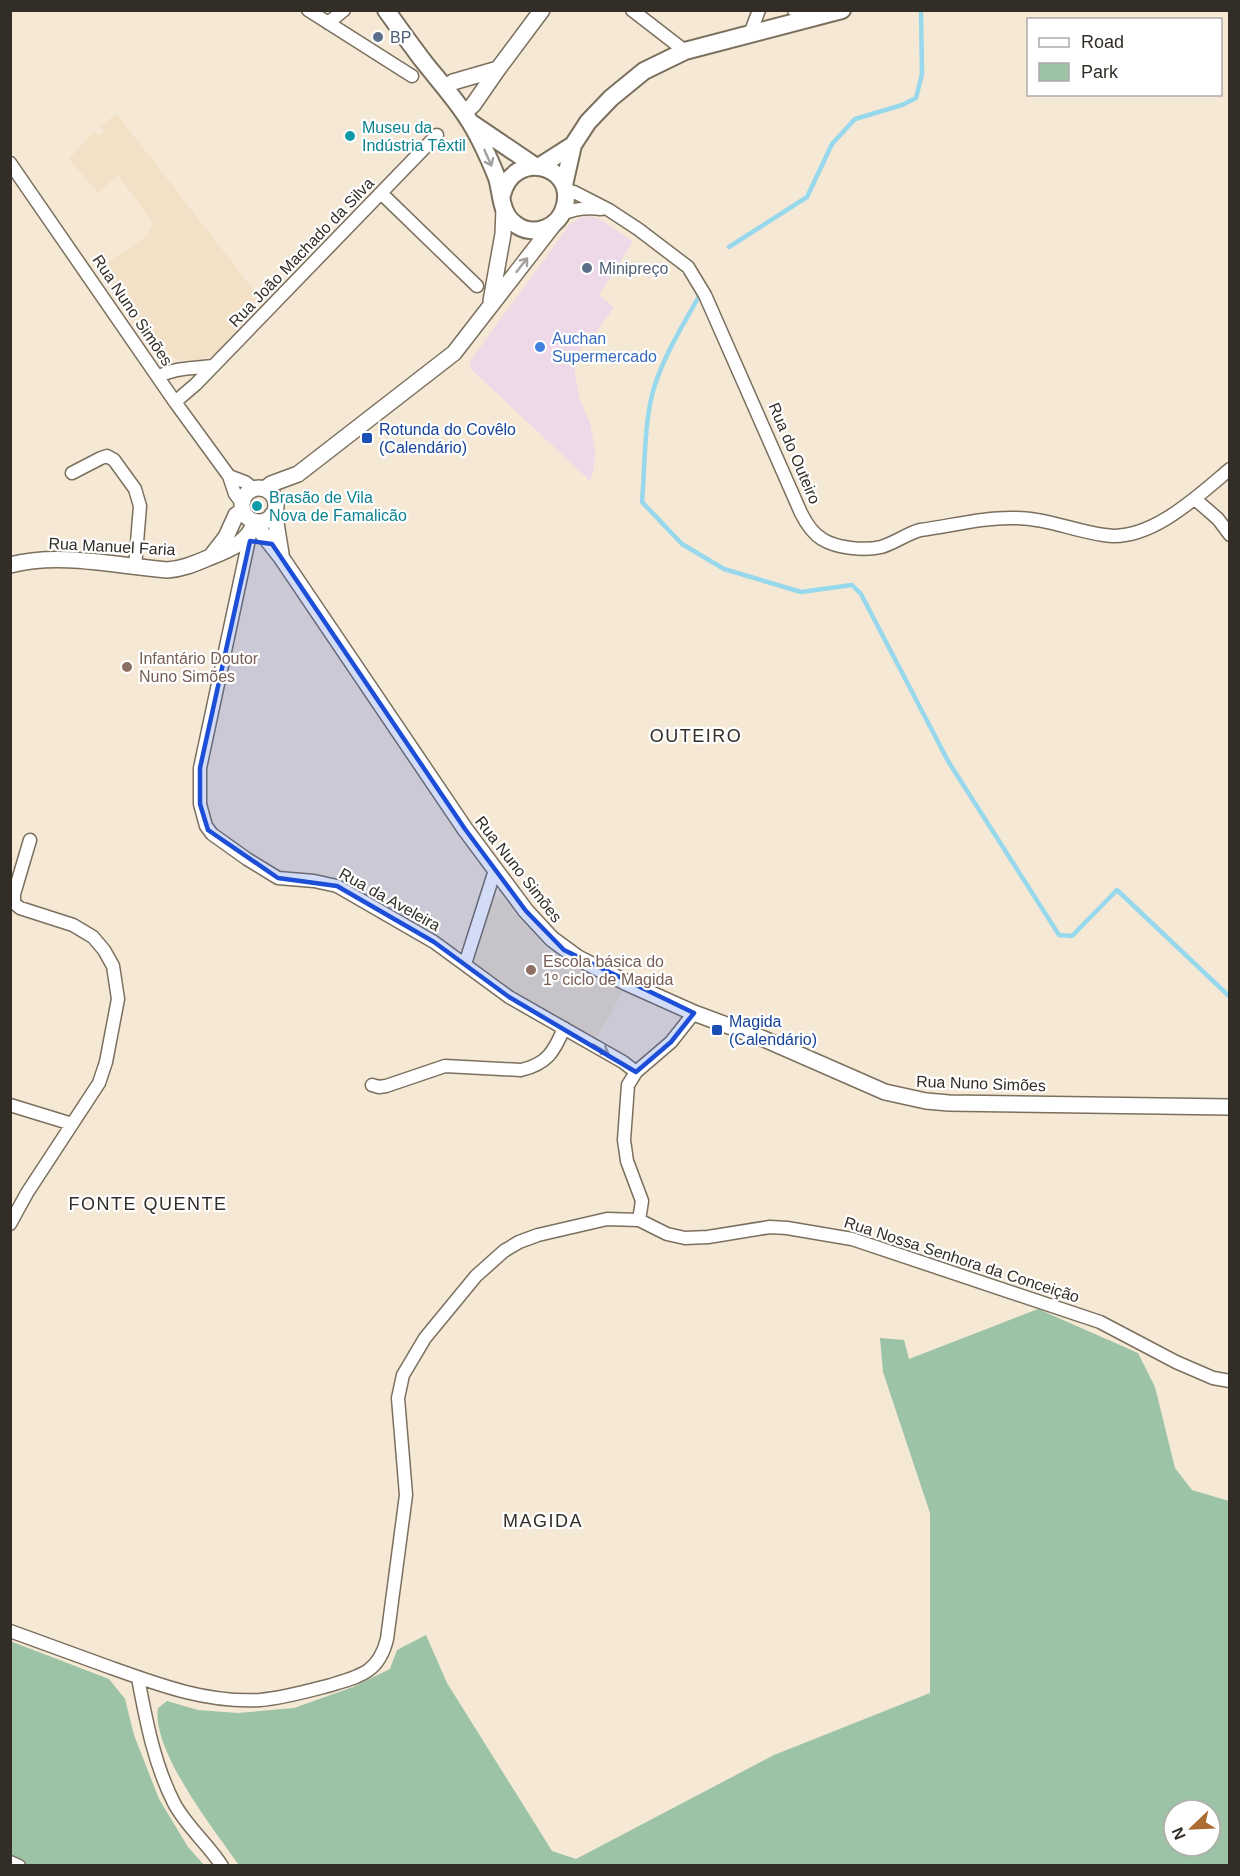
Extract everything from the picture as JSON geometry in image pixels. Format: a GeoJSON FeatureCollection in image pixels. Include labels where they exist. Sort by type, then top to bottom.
{"type":"FeatureCollection","features":[{"type":"Feature","properties":{"kind":"main road"},"geometry":{"type":"LineString","coordinates":[[386,10],[467,117],[496,177],[508,218],[516,225],[535,230],[545,229],[558,219],[565,206],[564,188],[573,145],[593,116],[622,87],[657,64],[685,51],[750,34],[800,15],[842,10]]}},
{"type":"Feature","properties":{"kind":"main road"},"geometry":{"type":"LineString","coordinates":[[467,117],[537,166],[554,173],[564,188]]}},
{"type":"Feature","properties":{"kind":"main road"},"geometry":{"type":"LineString","coordinates":[[503,202],[509,177],[516,171],[537,166],[573,145]]}},
{"type":"Feature","properties":{"kind":"street"},"geometry":{"type":"LineString","coordinates":[[308,10],[412,76]]}},
{"type":"Feature","properties":{"kind":"street"},"geometry":{"type":"LineString","coordinates":[[328,23],[344,10]]}},
{"type":"Feature","properties":{"kind":"street"},"geometry":{"type":"LineString","coordinates":[[467,117],[498,69],[542,10]]}},
{"type":"Feature","properties":{"kind":"street"},"geometry":{"type":"LineString","coordinates":[[632,10],[685,51]]}},
{"type":"Feature","properties":{"kind":"street"},"geometry":{"type":"LineString","coordinates":[[750,34],[759,10]]}},
{"type":"Feature","properties":{"kind":"street"},"geometry":{"type":"LineString","coordinates":[[445,87],[453,82],[498,69]]}},
{"type":"Feature","properties":{"kind":"street","name":"Rua João Machado da Silva"},"geometry":{"type":"LineString","coordinates":[[175,402],[196,384],[437,135]]}},
{"type":"Feature","properties":{"kind":"street","name":"Rua Nuno Simões"},"geometry":{"type":"LineString","coordinates":[[10,163],[175,402],[229,476],[250,532],[262,533],[272,543],[495,870],[526,911],[564,950],[618,979],[694,1012],[764,1039],[885,1092],[905,1098],[949,1102],[1230,1107]]}},
{"type":"Feature","properties":{"kind":"street","name":"Rua do Outeiro"},"geometry":{"type":"LineString","coordinates":[[564,188],[609,210],[688,267],[698,281],[754,402],[801,513],[807,524],[822,539],[832,543],[871,549],[884,546],[920,530],[998,518],[1037,519],[1113,537],[1126,535],[1152,526],[1195,498],[1230,469]]}},
{"type":"Feature","properties":{"kind":"street"},"geometry":{"type":"LineString","coordinates":[[381,193],[477,286]]}},
{"type":"Feature","properties":{"kind":"street"},"geometry":{"type":"LineString","coordinates":[[490,305],[504,234],[503,202]]}},
{"type":"Feature","properties":{"kind":"street","name":"Rua do Outeiro"},"geometry":{"type":"LineString","coordinates":[[558,219],[573,209],[588,207],[609,210]]}},
{"type":"Feature","properties":{"kind":"street"},"geometry":{"type":"LineString","coordinates":[[210,557],[226,537],[242,507],[246,494],[298,474],[443,363],[468,337],[490,305],[558,219]]}},
{"type":"Feature","properties":{"kind":"street"},"geometry":{"type":"LineString","coordinates":[[158,377],[178,369],[212,366]]}},
{"type":"Feature","properties":{"kind":"street"},"geometry":{"type":"LineString","coordinates":[[72,473],[107,456],[114,460],[135,489],[140,506],[135,567]]}},
{"type":"Feature","properties":{"kind":"street"},"geometry":{"type":"LineString","coordinates":[[274,509],[298,474]]}},
{"type":"Feature","properties":{"kind":"street","name":"Rua Nuno Simões"},"geometry":{"type":"LineString","coordinates":[[229,476],[259,489]]}},
{"type":"Feature","properties":{"kind":"street"},"geometry":{"type":"LineString","coordinates":[[259,489],[270,492],[274,509]]}},
{"type":"Feature","properties":{"kind":"street"},"geometry":{"type":"LineString","coordinates":[[1195,498],[1218,519],[1230,535]]}},
{"type":"Feature","properties":{"kind":"street","name":"Rua Nuno Simões"},"geometry":{"type":"LineString","coordinates":[[274,509],[281,557]]}},
{"type":"Feature","properties":{"kind":"street","name":"Rua Manuel Faria"},"geometry":{"type":"LineString","coordinates":[[10,565],[30,561],[62,560],[168,570],[180,569],[210,557],[250,532],[265,521],[274,509]]}},
{"type":"Feature","properties":{"kind":"street","name":"Rua da Aveleira"},"geometry":{"type":"LineString","coordinates":[[250,532],[200,768],[200,804],[206,826],[212,834],[278,878],[314,881],[337,886],[434,942],[509,997],[636,1072]]}},
{"type":"Feature","properties":{"kind":"street"},"geometry":{"type":"LineString","coordinates":[[10,1224],[27,1193],[99,1083],[106,1062],[118,999],[113,966],[93,937],[73,925],[20,908],[14,903],[14,894],[30,840]]}},
{"type":"Feature","properties":{"kind":"street"},"geometry":{"type":"LineString","coordinates":[[465,964],[495,870]]}},
{"type":"Feature","properties":{"kind":"street"},"geometry":{"type":"LineString","coordinates":[[10,1631],[138,1678],[210,1698],[261,1700],[319,1688],[354,1678],[371,1669],[384,1652],[387,1639],[405,1512],[405,1478],[398,1398],[408,1364],[425,1338],[476,1276],[504,1251],[527,1239],[607,1219],[639,1220],[642,1201],[627,1161],[624,1140],[628,1085],[636,1072],[665,1047],[694,1012]]}},
{"type":"Feature","properties":{"kind":"street"},"geometry":{"type":"LineString","coordinates":[[372,1085],[386,1086],[445,1066],[520,1070],[531,1067],[551,1054],[564,1028]]}},
{"type":"Feature","properties":{"kind":"street"},"geometry":{"type":"LineString","coordinates":[[10,1105],[72,1124]]}},
{"type":"Feature","properties":{"kind":"street","name":"Rua Nossa Senhora da Conceição"},"geometry":{"type":"LineString","coordinates":[[639,1220],[667,1234],[686,1238],[719,1236],[770,1227],[852,1239],[1100,1322],[1176,1362],[1213,1378],[1230,1381]]}},
{"type":"Feature","properties":{"kind":"street"},"geometry":{"type":"LineString","coordinates":[[138,1678],[151,1741],[175,1804],[222,1866]]}},
{"type":"Feature","properties":{"kind":"street"},"geometry":{"type":"LineString","coordinates":[[10,1862],[19,1866]]}},
{"type":"Feature","properties":{"kind":"highlighted area"},"geometry":{"type":"Polygon","coordinates":[[[250,541],[272,544],[465,829],[526,911],[564,950],[694,1013],[671,1042],[636,1072],[509,997],[434,942],[337,886],[278,878],[208,830],[200,804],[200,768],[250,541]]]}},
{"type":"Feature","properties":{"kind":"shaded area"},"geometry":{"type":"Polygon","coordinates":[[[117,114],[263,302],[213,356],[195,361],[176,359],[159,348],[151,351],[97,271],[148,235],[153,223],[118,175],[98,193],[69,159],[94,130],[98,135],[104,131],[100,126],[117,114]]]}},
{"type":"Feature","properties":{"kind":"shaded area"},"geometry":{"type":"Polygon","coordinates":[[[589,216],[600,219],[633,242],[599,295],[614,307],[594,336],[590,333],[580,349],[574,366],[579,398],[590,423],[595,450],[590,481],[471,369],[470,361],[570,224],[589,216]]]}},
{"type":"Feature","properties":{"kind":"shaded area","name":"Escola básica do 1º ciclo de Magida"},"geometry":{"type":"Polygon","coordinates":[[[495,896],[503,899],[545,947],[559,959],[623,990],[595,1041],[539,1005],[534,1008],[476,967],[473,962],[492,898],[495,896]]]}},
{"type":"Feature","properties":{"kind":"green space"},"geometry":{"type":"Polygon","coordinates":[[[1038,1309],[1138,1353],[1155,1387],[1175,1468],[1192,1490],[1229,1501],[1229,1865],[239,1865],[187,1789],[164,1745],[158,1725],[158,1708],[167,1701],[198,1710],[238,1713],[294,1708],[353,1687],[390,1669],[397,1650],[426,1635],[447,1683],[552,1851],[576,1859],[774,1755],[930,1693],[930,1513],[883,1372],[880,1338],[904,1340],[909,1359],[1038,1309]]]}},
{"type":"Feature","properties":{"kind":"green space"},"geometry":{"type":"Polygon","coordinates":[[[10,1641],[109,1679],[125,1699],[134,1735],[159,1799],[188,1847],[204,1865],[11,1865],[10,1641]]]}},
{"type":"Feature","properties":{"kind":"waterway"},"geometry":{"type":"LineString","coordinates":[[729,247],[807,197],[832,144],[855,119],[902,105],[916,98],[922,74],[921,10]]}},
{"type":"Feature","properties":{"kind":"waterway"},"geometry":{"type":"LineString","coordinates":[[698,298],[666,357],[652,395],[646,435],[642,502],[682,544],[724,569],[801,592],[852,585],[861,594],[948,761],[1059,935],[1072,936],[1117,890],[1230,997]]}},
{"type":"Feature","properties":{"kind":"place","name":"BP"},"geometry":{"type":"Point","coordinates":[378,37]}},
{"type":"Feature","properties":{"kind":"place","name":"Museu da Indústria Têxtil"},"geometry":{"type":"Point","coordinates":[350,136]}},
{"type":"Feature","properties":{"kind":"place","name":"Minipreço"},"geometry":{"type":"Point","coordinates":[587,268]}},
{"type":"Feature","properties":{"kind":"place","name":"Auchan Supermercado"},"geometry":{"type":"Point","coordinates":[540,347]}},
{"type":"Feature","properties":{"kind":"place","name":"Rotunda do Covêlo (Calendário)"},"geometry":{"type":"Point","coordinates":[367,438]}},
{"type":"Feature","properties":{"kind":"place","name":"Brasão de Vila Nova de Famalicão"},"geometry":{"type":"Point","coordinates":[257,506]}},
{"type":"Feature","properties":{"kind":"place","name":"Infantário Doutor Nuno Simões"},"geometry":{"type":"Point","coordinates":[127,667]}},
{"type":"Feature","properties":{"kind":"place","name":"Escola básica do 1º ciclo de Magida"},"geometry":{"type":"Point","coordinates":[531,970]}},
{"type":"Feature","properties":{"kind":"place","name":"Magida (Calendário)"},"geometry":{"type":"Point","coordinates":[717,1030]}},
{"type":"Feature","properties":{"kind":"district","name":"OUTEIRO"},"geometry":{"type":"Point","coordinates":[696,736]}},
{"type":"Feature","properties":{"kind":"district","name":"FONTE QUENTE"},"geometry":{"type":"Point","coordinates":[148,1204]}},
{"type":"Feature","properties":{"kind":"district","name":"MAGIDA"},"geometry":{"type":"Point","coordinates":[543,1521]}}]}
